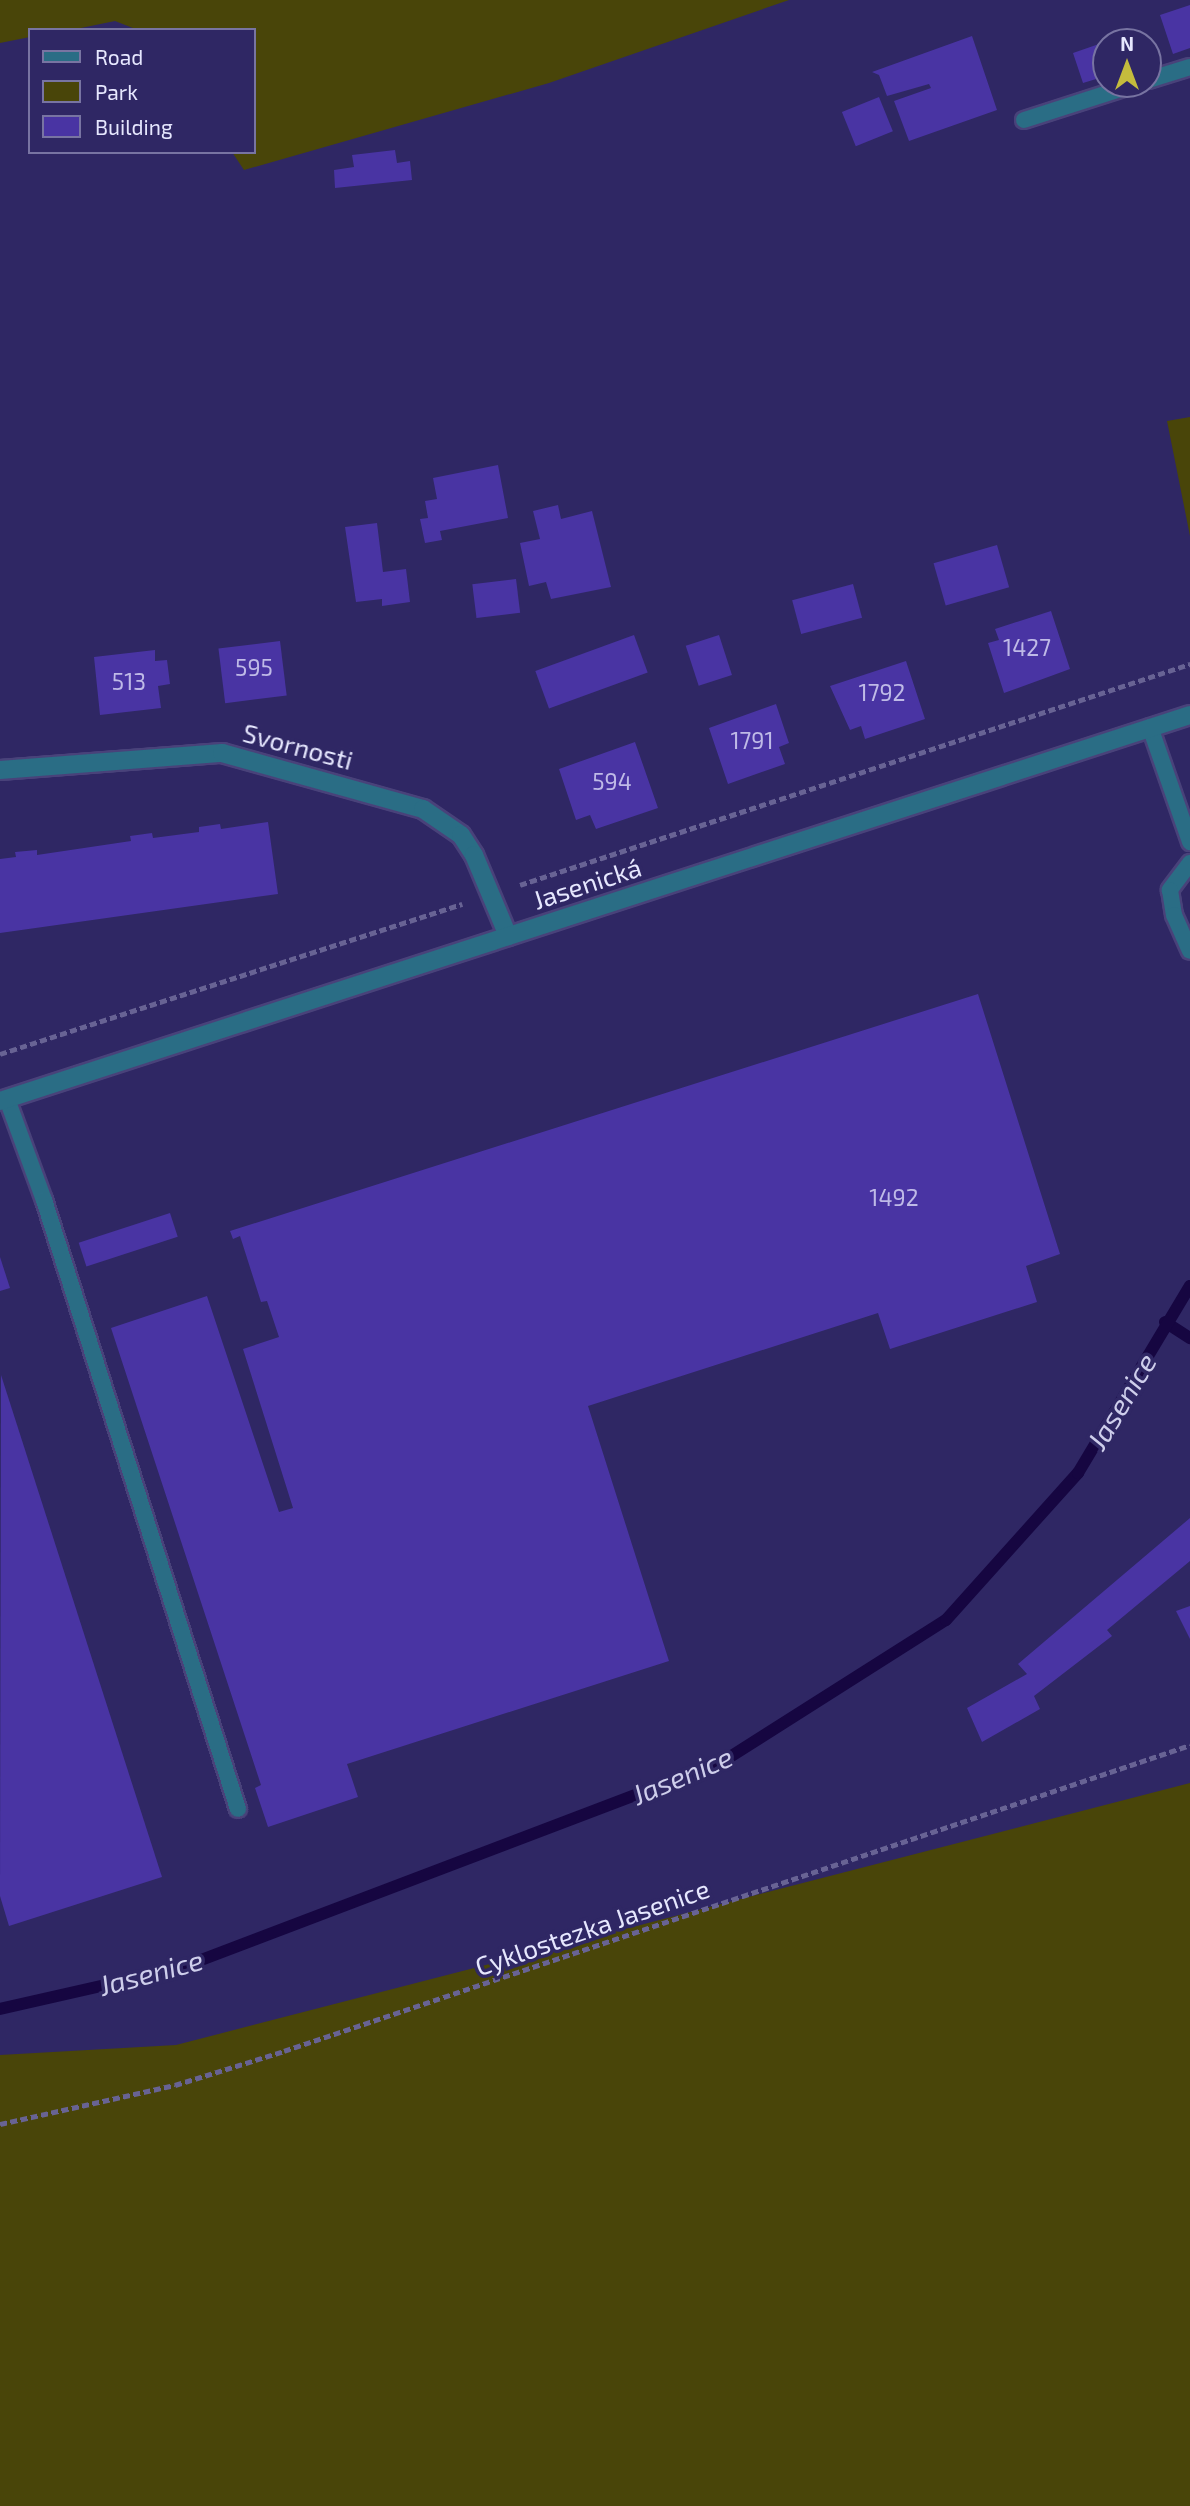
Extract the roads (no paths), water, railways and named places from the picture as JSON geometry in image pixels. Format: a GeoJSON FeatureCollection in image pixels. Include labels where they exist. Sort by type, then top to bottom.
{"type":"FeatureCollection","features":[{"type":"Feature","properties":{"kind":"street","name":"Jasenická"},"geometry":{"type":"LineString","coordinates":[[4,1100],[1190,715]]}},
{"type":"Feature","properties":{"kind":"street","name":"Svornosti"},"geometry":{"type":"LineString","coordinates":[[0,771],[182,753],[222,753],[258,760],[423,809],[461,835],[493,894],[508,936]]}},
{"type":"Feature","properties":{"kind":"lane"},"geometry":{"type":"LineString","coordinates":[[1162,76],[1190,67]]}},
{"type":"Feature","properties":{"kind":"lane"},"geometry":{"type":"LineString","coordinates":[[1024,120],[1092,98]]}},
{"type":"Feature","properties":{"kind":"lane"},"geometry":{"type":"LineString","coordinates":[[1150,727],[1190,842]]}},
{"type":"Feature","properties":{"kind":"lane"},"geometry":{"type":"LineString","coordinates":[[1190,863],[1176,877],[1170,901],[1190,951]]}},
{"type":"Feature","properties":{"kind":"lane"},"geometry":{"type":"LineString","coordinates":[[4,1100],[44,1200],[238,1809]]}},
{"type":"Feature","properties":{"kind":"waterway","name":"Jasenice"},"geometry":{"type":"LineString","coordinates":[[0,2009],[180,1968],[722,1762],[946,1620],[1078,1473],[1190,1286]]}},
{"type":"Feature","properties":{"kind":"waterway"},"geometry":{"type":"LineString","coordinates":[[1165,1322],[1190,1338]]}}]}
